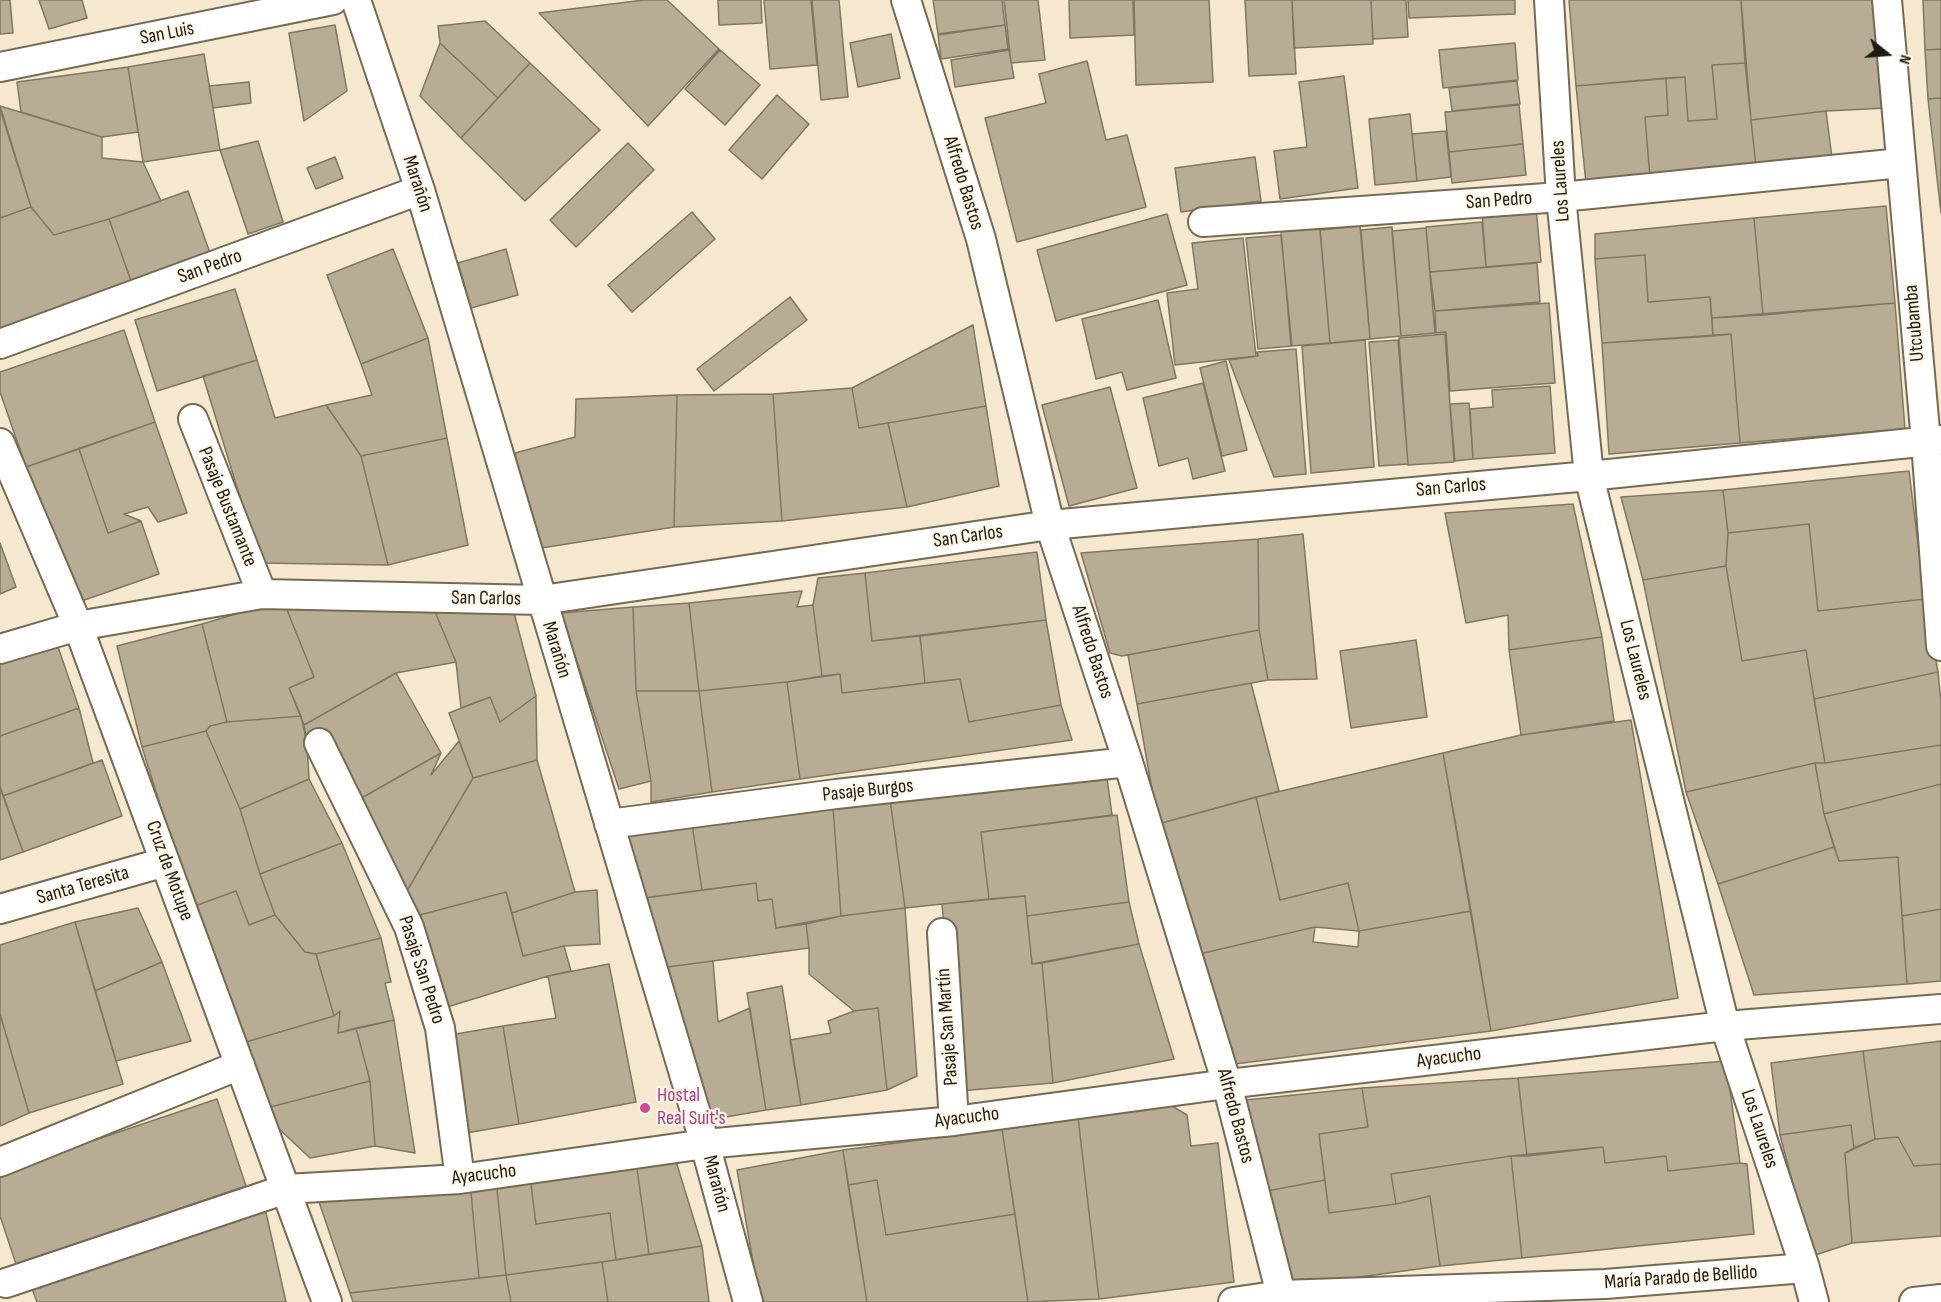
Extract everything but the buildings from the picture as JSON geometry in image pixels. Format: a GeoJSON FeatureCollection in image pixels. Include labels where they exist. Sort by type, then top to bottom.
{"type":"FeatureCollection","features":[{"type":"Feature","properties":{"kind":"street","name":"San Luis"},"geometry":{"type":"LineString","coordinates":[[0,67],[333,0]]}},
{"type":"Feature","properties":{"kind":"street","name":"Marañón"},"geometry":{"type":"LineString","coordinates":[[356,0],[420,190],[705,1144],[748,1302]]}},
{"type":"Feature","properties":{"kind":"street","name":"Alfredo Bastos"},"geometry":{"type":"LineString","coordinates":[[906,0],[981,239],[1050,525],[1128,762],[1227,1084],[1282,1298]]}},
{"type":"Feature","properties":{"kind":"street","name":"Los Laureles"},"geometry":{"type":"LineString","coordinates":[[1550,0],[1561,197],[1589,476],[1725,1026],[1805,1268],[1814,1302]]}},
{"type":"Feature","properties":{"kind":"street","name":"Utcubamba"},"geometry":{"type":"LineString","coordinates":[[1887,0],[1901,163],[1933,441],[1941,646]]}},
{"type":"Feature","properties":{"kind":"street","name":"San Pedro"},"geometry":{"type":"LineString","coordinates":[[1203,222],[1561,197],[1901,163]]}},
{"type":"Feature","properties":{"kind":"street","name":"San Pedro"},"geometry":{"type":"LineString","coordinates":[[0,344],[420,190]]}},
{"type":"Feature","properties":{"kind":"street","name":"Pasaje Bustamante"},"geometry":{"type":"LineString","coordinates":[[193,419],[262,594]]}},
{"type":"Feature","properties":{"kind":"street","name":"San Carlos"},"geometry":{"type":"LineString","coordinates":[[0,649],[78,626],[262,594],[542,600],[1050,525],[1589,476],[1933,441]]}},
{"type":"Feature","properties":{"kind":"street","name":"Cruz de Motupe"},"geometry":{"type":"LineString","coordinates":[[0,443],[78,626],[327,1302]]}},
{"type":"Feature","properties":{"kind":"street","name":"Pasaje San Pedro"},"geometry":{"type":"LineString","coordinates":[[319,743],[409,927],[440,1028],[460,1179]]}},
{"type":"Feature","properties":{"kind":"street","name":"Pasaje Burgos"},"geometry":{"type":"LineString","coordinates":[[609,824],[836,794],[1128,762]]}},
{"type":"Feature","properties":{"kind":"street","name":"Santa Teresita"},"geometry":{"type":"LineString","coordinates":[[0,909],[165,862]]}},
{"type":"Feature","properties":{"kind":"street","name":"Pasaje San Martín"},"geometry":{"type":"LineString","coordinates":[[942,933],[954,1120]]}},
{"type":"Feature","properties":{"kind":"street","name":"Ayacucho"},"geometry":{"type":"LineString","coordinates":[[6,1284],[286,1189],[460,1179],[705,1144],[954,1120],[1227,1084],[1725,1026],[1941,1009]]}},
{"type":"Feature","properties":{"kind":"street"},"geometry":{"type":"LineString","coordinates":[[0,1162],[240,1065]]}},
{"type":"Feature","properties":{"kind":"street","name":"María Parado de Bellido"},"geometry":{"type":"LineString","coordinates":[[1233,1302],[1605,1284],[1805,1268]]}},
{"type":"Feature","properties":{"kind":"street"},"geometry":{"type":"LineString","coordinates":[[1914,1302],[1941,1299]]}},
{"type":"Feature","properties":{"kind":"place","name":"Hostal Real Suit's"},"geometry":{"type":"Point","coordinates":[645,1108]}}]}
